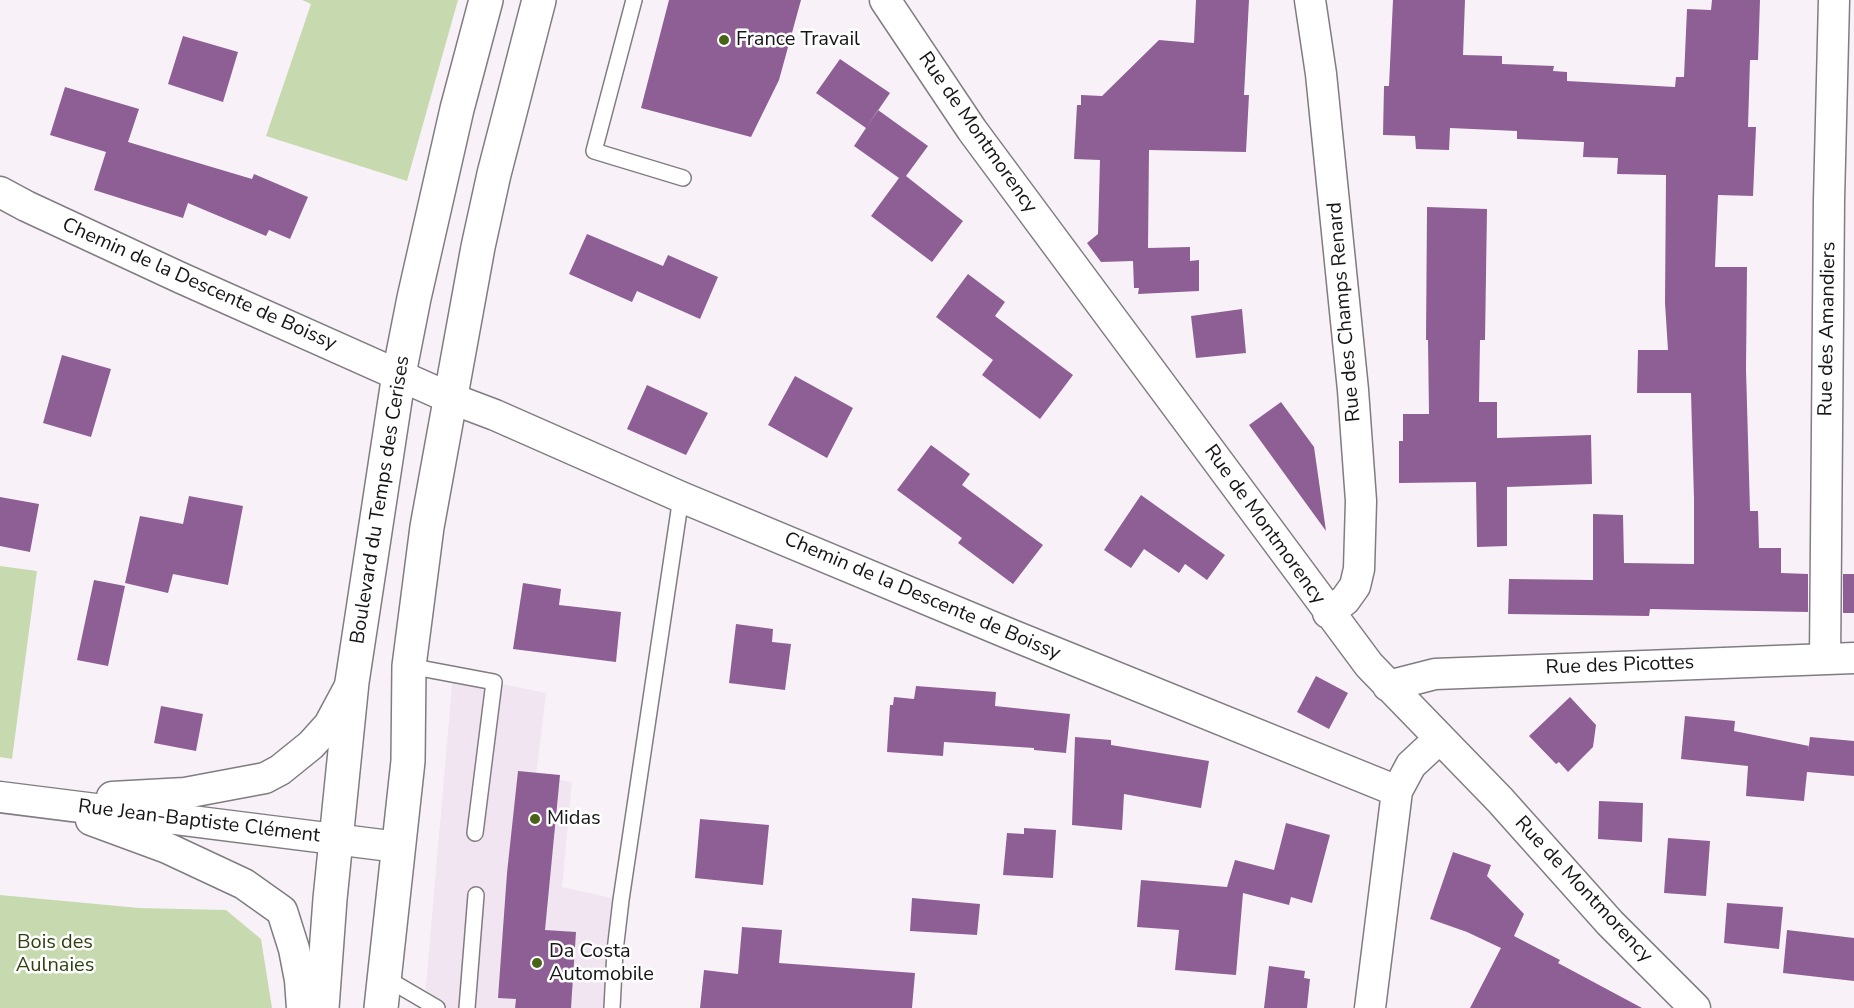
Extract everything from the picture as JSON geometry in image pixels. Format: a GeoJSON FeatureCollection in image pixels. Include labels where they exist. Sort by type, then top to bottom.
{"type":"FeatureCollection","features":[{"type":"Feature","properties":{"kind":"main road","name":"Boulevard du Temps des Cerises"},"geometry":{"type":"LineString","coordinates":[[322,1008],[352,682],[399,374],[457,109],[486,0]]}},
{"type":"Feature","properties":{"kind":"main road"},"geometry":{"type":"LineString","coordinates":[[383,992],[408,761],[409,666],[427,527],[465,311],[494,174],[539,0]]}},
{"type":"Feature","properties":{"kind":"street","name":"Rue de Montmorency"},"geometry":{"type":"LineString","coordinates":[[885,0],[972,130],[1328,613],[1369,665],[1500,800],[1610,923],[1695,1008]]}},
{"type":"Feature","properties":{"kind":"street","name":"Rue des Champs Renard"},"geometry":{"type":"LineString","coordinates":[[1310,0],[1321,74],[1353,390],[1360,501],[1359,569],[1355,586],[1344,600],[1328,613]]}},
{"type":"Feature","properties":{"kind":"street","name":"Rue des Amandiers"},"geometry":{"type":"LineString","coordinates":[[1834,0],[1829,200],[1840,658]]}},
{"type":"Feature","properties":{"kind":"street","name":"Chemin de la Descente de Boissy"},"geometry":{"type":"LineString","coordinates":[[0,192],[180,278],[450,398],[495,415],[1012,635],[1397,791]]}},
{"type":"Feature","properties":{"kind":"street","name":"Rue des Picottes"},"geometry":{"type":"LineString","coordinates":[[1388,686],[1435,674],[1840,658]]}},
{"type":"Feature","properties":{"kind":"street"},"geometry":{"type":"LineString","coordinates":[[40,801],[185,793],[265,778],[280,770],[311,745],[329,725],[352,682]]}},
{"type":"Feature","properties":{"kind":"street"},"geometry":{"type":"LineString","coordinates":[[1370,1008],[1397,791],[1411,765],[1439,739]]}},
{"type":"Feature","properties":{"kind":"street","name":"Rue Jean-Baptiste Clément"},"geometry":{"type":"LineString","coordinates":[[0,797],[398,848]]}},
{"type":"Feature","properties":{"kind":"street"},"geometry":{"type":"LineString","coordinates":[[40,801],[167,848],[244,884],[282,911],[294,949],[302,1008]]}},
{"type":"Feature","properties":{"kind":"lane"},"geometry":{"type":"LineString","coordinates":[[634,0],[594,151],[683,178]]}},
{"type":"Feature","properties":{"kind":"lane"},"geometry":{"type":"LineString","coordinates":[[612,1008],[621,900],[681,496]]}},
{"type":"Feature","properties":{"kind":"lane"},"geometry":{"type":"LineString","coordinates":[[409,666],[494,682],[475,833]]}},
{"type":"Feature","properties":{"kind":"lane"},"geometry":{"type":"LineString","coordinates":[[467,1008],[476,895]]}},
{"type":"Feature","properties":{"kind":"lane"},"geometry":{"type":"LineString","coordinates":[[383,992],[437,1008]]}},
{"type":"Feature","properties":{"kind":"shaded area"},"geometry":{"type":"Polygon","coordinates":[[[453,674],[546,693],[536,776],[572,782],[562,887],[621,900],[608,1008],[424,1008],[453,674]]]}},
{"type":"Feature","properties":{"kind":"green space"},"geometry":{"type":"Polygon","coordinates":[[[302,0],[458,0],[407,181],[266,136],[311,4],[302,0]]]}},
{"type":"Feature","properties":{"kind":"green space"},"geometry":{"type":"Polygon","coordinates":[[[0,566],[37,571],[12,759],[0,757],[0,566]]]}},
{"type":"Feature","properties":{"kind":"green space","name":"Bois des Aulnaies"},"geometry":{"type":"Polygon","coordinates":[[[0,895],[139,908],[226,910],[261,939],[272,1008],[0,1008],[0,895]]]}},
{"type":"Feature","properties":{"kind":"building","name":"France Travail"},"geometry":{"type":"Polygon","coordinates":[[[669,0],[801,0],[779,80],[751,137],[641,108],[669,0]]]}},
{"type":"Feature","properties":{"kind":"building"},"geometry":{"type":"Polygon","coordinates":[[[1196,0],[1249,0],[1244,95],[1249,95],[1246,152],[1149,150],[1148,248],[1190,247],[1190,261],[1199,260],[1199,291],[1138,294],[1139,288],[1134,288],[1133,261],[1101,262],[1087,243],[1098,234],[1100,160],[1074,159],[1077,105],[1081,105],[1081,95],[1102,96],[1159,40],[1194,43],[1196,0]]]}},
{"type":"Feature","properties":{"kind":"building"},"geometry":{"type":"Polygon","coordinates":[[[1393,0],[1465,0],[1463,55],[1502,56],[1502,64],[1554,66],[1553,71],[1567,72],[1567,81],[1675,87],[1676,77],[1684,77],[1687,9],[1711,10],[1712,0],[1760,0],[1758,60],[1750,60],[1748,127],[1756,127],[1753,196],[1718,195],[1715,267],[1747,267],[1746,369],[1750,511],[1758,511],[1759,548],[1781,548],[1781,573],[1808,574],[1808,612],[1650,609],[1649,616],[1508,614],[1509,579],[1593,580],[1593,514],[1623,515],[1624,563],[1694,564],[1691,393],[1637,393],[1638,350],[1668,350],[1665,303],[1666,175],[1617,174],[1618,158],[1583,157],[1584,142],[1517,139],[1517,131],[1450,128],[1449,150],[1416,149],[1415,136],[1383,135],[1384,86],[1389,86],[1393,0]]]}},
{"type":"Feature","properties":{"kind":"building"},"geometry":{"type":"Polygon","coordinates":[[[183,36],[238,52],[223,102],[168,84],[183,36]]]}},
{"type":"Feature","properties":{"kind":"building"},"geometry":{"type":"Polygon","coordinates":[[[840,59],[890,93],[866,128],[816,93],[840,59]]]}},
{"type":"Feature","properties":{"kind":"building"},"geometry":{"type":"Polygon","coordinates":[[[65,87],[139,109],[128,142],[252,179],[254,174],[308,197],[290,239],[269,230],[266,236],[188,203],[183,218],[94,190],[106,152],[50,135],[65,87]]]}},
{"type":"Feature","properties":{"kind":"building"},"geometry":{"type":"Polygon","coordinates":[[[878,110],[928,146],[906,176],[963,221],[932,262],[871,216],[899,178],[854,146],[878,110]]]}},
{"type":"Feature","properties":{"kind":"building"},"geometry":{"type":"Polygon","coordinates":[[[1427,207],[1487,209],[1485,340],[1480,340],[1479,402],[1497,402],[1497,438],[1591,435],[1592,484],[1507,487],[1507,546],[1477,547],[1476,482],[1399,483],[1399,441],[1403,441],[1403,414],[1429,414],[1428,340],[1426,340],[1427,207]]]}},
{"type":"Feature","properties":{"kind":"building"},"geometry":{"type":"Polygon","coordinates":[[[587,234],[663,266],[668,255],[718,277],[700,319],[637,291],[632,302],[569,274],[587,234]]]}},
{"type":"Feature","properties":{"kind":"building"},"geometry":{"type":"Polygon","coordinates":[[[968,274],[1005,302],[995,316],[1073,375],[1040,419],[982,375],[993,360],[936,317],[968,274]]]}},
{"type":"Feature","properties":{"kind":"building"},"geometry":{"type":"Polygon","coordinates":[[[1242,309],[1246,353],[1196,358],[1191,316],[1242,309]]]}},
{"type":"Feature","properties":{"kind":"building"},"geometry":{"type":"Polygon","coordinates":[[[62,355],[111,369],[91,437],[43,423],[62,355]]]}},
{"type":"Feature","properties":{"kind":"building"},"geometry":{"type":"Polygon","coordinates":[[[795,376],[853,408],[827,458],[768,425],[795,376]]]}},
{"type":"Feature","properties":{"kind":"building"},"geometry":{"type":"Polygon","coordinates":[[[647,385],[708,413],[686,455],[627,429],[647,385]]]}},
{"type":"Feature","properties":{"kind":"building"},"geometry":{"type":"Polygon","coordinates":[[[1281,402],[1314,447],[1326,531],[1249,425],[1281,402]]]}},
{"type":"Feature","properties":{"kind":"building"},"geometry":{"type":"Polygon","coordinates":[[[931,445],[970,474],[962,485],[1043,545],[1013,584],[958,543],[962,538],[897,490],[931,445]]]}},
{"type":"Feature","properties":{"kind":"building"},"geometry":{"type":"Polygon","coordinates":[[[1141,495],[1225,555],[1207,580],[1185,564],[1179,573],[1144,549],[1131,568],[1104,550],[1141,495]]]}},
{"type":"Feature","properties":{"kind":"building"},"geometry":{"type":"Polygon","coordinates":[[[189,496],[243,506],[228,585],[173,574],[168,593],[125,583],[140,516],[183,524],[189,496]]]}},
{"type":"Feature","properties":{"kind":"building"},"geometry":{"type":"Polygon","coordinates":[[[0,497],[39,504],[30,552],[0,546],[0,497]]]}},
{"type":"Feature","properties":{"kind":"building"},"geometry":{"type":"Polygon","coordinates":[[[1843,574],[1854,574],[1854,613],[1843,613],[1843,574]]]}},
{"type":"Feature","properties":{"kind":"building"},"geometry":{"type":"Polygon","coordinates":[[[94,580],[125,586],[108,666],[77,660],[94,580]]]}},
{"type":"Feature","properties":{"kind":"building"},"geometry":{"type":"Polygon","coordinates":[[[523,583],[561,589],[559,605],[621,612],[616,662],[513,649],[523,583]]]}},
{"type":"Feature","properties":{"kind":"building"},"geometry":{"type":"Polygon","coordinates":[[[736,624],[773,629],[772,642],[791,644],[785,690],[729,683],[736,624]]]}},
{"type":"Feature","properties":{"kind":"building"},"geometry":{"type":"Polygon","coordinates":[[[1316,676],[1348,693],[1329,729],[1297,712],[1316,676]]]}},
{"type":"Feature","properties":{"kind":"building"},"geometry":{"type":"Polygon","coordinates":[[[916,686],[996,692],[995,706],[1070,714],[1066,753],[1034,750],[1034,748],[944,742],[943,756],[887,752],[890,705],[893,705],[894,697],[914,699],[916,686]]]}},
{"type":"Feature","properties":{"kind":"building"},"geometry":{"type":"Polygon","coordinates":[[[1570,697],[1596,725],[1593,747],[1568,772],[1559,762],[1556,764],[1529,736],[1570,697]]]}},
{"type":"Feature","properties":{"kind":"building"},"geometry":{"type":"Polygon","coordinates":[[[161,706],[203,714],[196,751],[154,743],[161,706]]]}},
{"type":"Feature","properties":{"kind":"building"},"geometry":{"type":"Polygon","coordinates":[[[1685,716],[1735,721],[1734,731],[1809,746],[1810,737],[1854,741],[1854,776],[1807,772],[1804,801],[1746,796],[1748,766],[1681,759],[1685,716]]]}},
{"type":"Feature","properties":{"kind":"building"},"geometry":{"type":"Polygon","coordinates":[[[1075,737],[1111,740],[1111,745],[1209,761],[1201,808],[1124,794],[1122,830],[1072,825],[1075,737]]]}},
{"type":"Feature","properties":{"kind":"building"},"geometry":{"type":"Polygon","coordinates":[[[518,771],[560,775],[545,930],[576,932],[571,1008],[515,1008],[516,999],[498,998],[507,873],[518,771]]]}},
{"type":"Feature","properties":{"kind":"building"},"geometry":{"type":"Polygon","coordinates":[[[1599,801],[1643,803],[1642,842],[1598,839],[1599,801]]]}},
{"type":"Feature","properties":{"kind":"building"},"geometry":{"type":"Polygon","coordinates":[[[700,819],[769,825],[763,885],[695,878],[700,819]]]}},
{"type":"Feature","properties":{"kind":"building"},"geometry":{"type":"Polygon","coordinates":[[[1286,823],[1330,835],[1312,903],[1291,897],[1289,905],[1243,893],[1236,975],[1175,970],[1179,930],[1137,927],[1141,880],[1227,887],[1235,860],[1274,870],[1286,823]]]}},
{"type":"Feature","properties":{"kind":"building"},"geometry":{"type":"Polygon","coordinates":[[[1024,828],[1056,830],[1053,878],[1003,875],[1007,833],[1024,834],[1024,828]]]}},
{"type":"Feature","properties":{"kind":"building"},"geometry":{"type":"Polygon","coordinates":[[[1668,838],[1710,841],[1706,896],[1664,893],[1668,838]]]}},
{"type":"Feature","properties":{"kind":"building"},"geometry":{"type":"Polygon","coordinates":[[[1453,852],[1491,865],[1487,876],[1524,914],[1514,936],[1560,960],[1558,963],[1642,1008],[1470,1008],[1501,948],[1467,932],[1430,919],[1453,852]]]}},
{"type":"Feature","properties":{"kind":"building"},"geometry":{"type":"Polygon","coordinates":[[[912,898],[980,904],[977,935],[910,931],[912,898]]]}},
{"type":"Feature","properties":{"kind":"building"},"geometry":{"type":"Polygon","coordinates":[[[1727,903],[1783,907],[1779,949],[1724,943],[1727,903]]]}},
{"type":"Feature","properties":{"kind":"building"},"geometry":{"type":"Polygon","coordinates":[[[742,927],[782,930],[779,963],[915,973],[912,1008],[700,1008],[704,970],[738,974],[742,927]]]}},
{"type":"Feature","properties":{"kind":"building"},"geometry":{"type":"Polygon","coordinates":[[[1787,930],[1854,938],[1854,981],[1783,973],[1787,930]]]}},
{"type":"Feature","properties":{"kind":"building"},"geometry":{"type":"Polygon","coordinates":[[[1269,966],[1305,971],[1304,978],[1310,979],[1307,1008],[1264,1008],[1269,966]]]}},
{"type":"Feature","properties":{"kind":"place","name":"France Travail"},"geometry":{"type":"Point","coordinates":[724,40]}},
{"type":"Feature","properties":{"kind":"place","name":"Midas"},"geometry":{"type":"Point","coordinates":[535,819]}},
{"type":"Feature","properties":{"kind":"place","name":"Da Costa Automobile"},"geometry":{"type":"Point","coordinates":[537,963]}}]}
